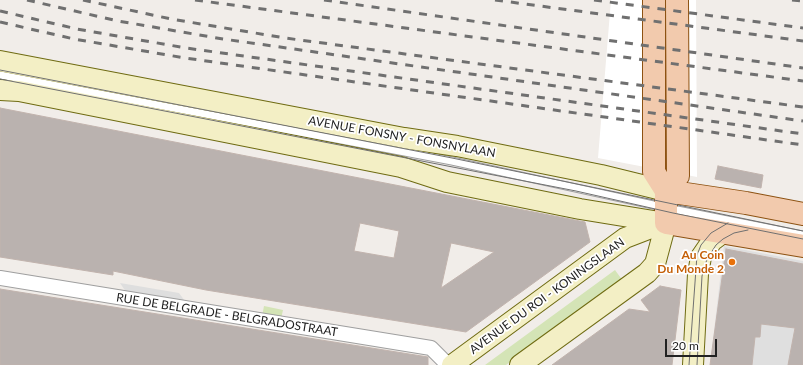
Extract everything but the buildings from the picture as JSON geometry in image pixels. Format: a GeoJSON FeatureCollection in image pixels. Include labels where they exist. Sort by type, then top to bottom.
{"type":"FeatureCollection","features":[{"type":"Feature","properties":{"kind":"main road"},"geometry":{"type":"LineString","coordinates":[[654,0],[654,172],[666,207]]}},
{"type":"Feature","properties":{"kind":"main road"},"geometry":{"type":"LineString","coordinates":[[520,365],[647,272],[655,264],[666,207],[678,176],[677,0]]}},
{"type":"Feature","properties":{"kind":"main road","name":"AVENUE FONSNY - FONSNYLAAN"},"geometry":{"type":"LineString","coordinates":[[0,61],[396,137],[456,146],[601,175],[666,207],[724,232],[803,246]]}},
{"type":"Feature","properties":{"kind":"main road","name":"AVENUE FONSNY - FONSNYLAAN"},"geometry":{"type":"LineString","coordinates":[[0,90],[19,91],[401,167],[446,182],[580,209],[755,204],[803,214]]}},
{"type":"Feature","properties":{"kind":"main road","name":"AVENUE DU ROI - KONINGSLAAN"},"geometry":{"type":"LineString","coordinates":[[452,365],[666,207]]}},
{"type":"Feature","properties":{"kind":"main road"},"geometry":{"type":"LineString","coordinates":[[693,365],[700,264],[706,248],[717,236],[724,232]]}},
{"type":"Feature","properties":{"kind":"street","name":"RUE DE BELGRADE - BELGRADOSTRAAT"},"geometry":{"type":"LineString","coordinates":[[0,278],[431,348],[448,365]]}},
{"type":"Feature","properties":{"kind":"lane","name":"AVENUE FONSNY - FONSNYLAAN"},"geometry":{"type":"LineString","coordinates":[[0,75],[452,162],[803,235]]}},
{"type":"Feature","properties":{"kind":"lane","name":"AVENUE FONSNY - FONSNYLAAN"},"geometry":{"type":"LineString","coordinates":[[666,207],[680,216],[703,215]]}},
{"type":"Feature","properties":{"kind":"shaded area"},"geometry":{"type":"Polygon","coordinates":[[[724,246],[803,261],[803,365],[710,365],[724,246]]]}},
{"type":"Feature","properties":{"kind":"shaded area"},"geometry":{"type":"Polygon","coordinates":[[[120,283],[179,293],[187,304],[128,295],[120,283]]]}},
{"type":"Feature","properties":{"kind":"green space"},"geometry":{"type":"Polygon","coordinates":[[[615,270],[623,281],[506,365],[485,365],[615,270]]]}},
{"type":"Feature","properties":{"kind":"green space"},"geometry":{"type":"Polygon","coordinates":[[[264,306],[283,310],[281,319],[262,316],[264,306]]]}},
{"type":"Feature","properties":{"kind":"pier"},"geometry":{"type":"Polygon","coordinates":[[[611,0],[696,0],[697,177],[598,158],[611,0]]]}},
{"type":"Feature","properties":{"kind":"tram line"},"geometry":{"type":"LineString","coordinates":[[0,70],[452,158],[803,231]]}},
{"type":"Feature","properties":{"kind":"tram line"},"geometry":{"type":"LineString","coordinates":[[0,79],[576,191],[673,213],[803,239]]}},
{"type":"Feature","properties":{"kind":"tram line"},"geometry":{"type":"LineString","coordinates":[[689,365],[697,255],[701,245],[711,233],[728,223]]}},
{"type":"Feature","properties":{"kind":"tram line"},"geometry":{"type":"LineString","coordinates":[[697,365],[702,276],[707,259],[716,245],[723,239],[734,233],[748,230]]}},
{"type":"Feature","properties":{"kind":"railway"},"geometry":{"type":"LineString","coordinates":[[27,0],[118,21],[223,39],[803,121]]}},
{"type":"Feature","properties":{"kind":"railway"},"geometry":{"type":"LineString","coordinates":[[83,0],[171,19],[285,38],[803,107]]}},
{"type":"Feature","properties":{"kind":"railway"},"geometry":{"type":"LineString","coordinates":[[195,0],[803,81]]}},
{"type":"Feature","properties":{"kind":"railway"},"geometry":{"type":"LineString","coordinates":[[324,0],[803,68]]}},
{"type":"Feature","properties":{"kind":"railway"},"geometry":{"type":"LineString","coordinates":[[495,0],[803,41]]}},
{"type":"Feature","properties":{"kind":"railway"},"geometry":{"type":"LineString","coordinates":[[594,0],[803,28]]}},
{"type":"Feature","properties":{"kind":"railway"},"geometry":{"type":"LineString","coordinates":[[792,0],[803,1]]}},
{"type":"Feature","properties":{"kind":"railway"},"geometry":{"type":"LineString","coordinates":[[0,11],[77,29],[186,48],[803,134]]}},
{"type":"Feature","properties":{"kind":"railway"},"geometry":{"type":"LineString","coordinates":[[0,22],[74,39],[185,58],[803,145]]}},
{"type":"Feature","properties":{"kind":"place","name":"Au Coin Du Monde 2"},"geometry":{"type":"Point","coordinates":[732,262]}}]}
